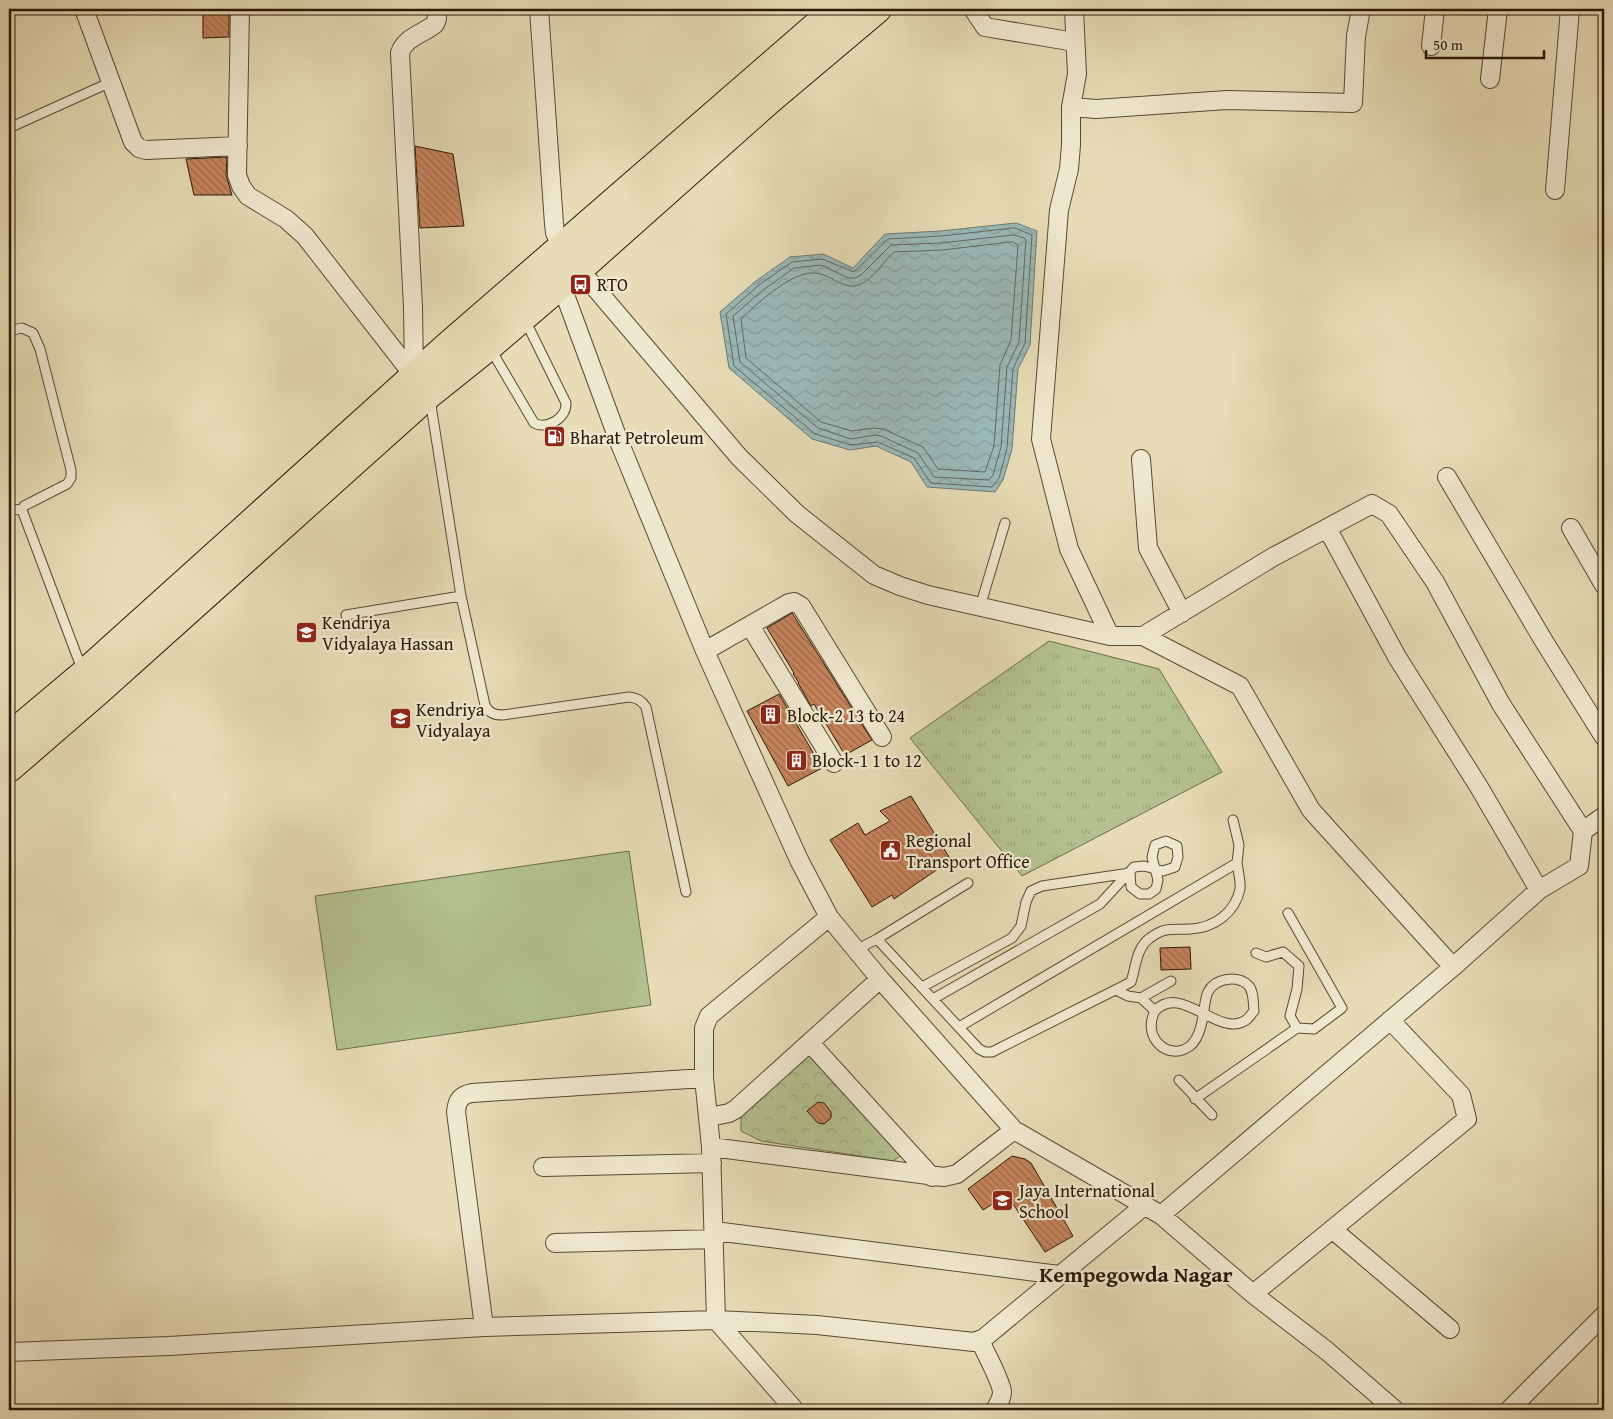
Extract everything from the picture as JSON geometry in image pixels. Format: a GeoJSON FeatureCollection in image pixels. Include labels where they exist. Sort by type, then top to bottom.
{"type":"FeatureCollection","features":[{"type":"Feature","properties":{"kind":"main road"},"geometry":{"type":"LineString","coordinates":[[9,768],[91,682],[421,385],[562,247],[836,9]]}},
{"type":"Feature","properties":{"kind":"main road"},"geometry":{"type":"LineString","coordinates":[[421,385],[489,346],[570,277],[769,100],[877,9]]}},
{"type":"Feature","properties":{"kind":"main road"},"geometry":{"type":"LineString","coordinates":[[562,247],[570,277]]}},
{"type":"Feature","properties":{"kind":"main road"},"geometry":{"type":"LineString","coordinates":[[9,737],[91,682]]}},
{"type":"Feature","properties":{"kind":"street"},"geometry":{"type":"LineString","coordinates":[[84,9],[133,142],[139,148],[154,150],[238,146]]}},
{"type":"Feature","properties":{"kind":"street"},"geometry":{"type":"LineString","coordinates":[[240,9],[237,175],[241,186],[248,196],[286,219],[305,236],[421,385]]}},
{"type":"Feature","properties":{"kind":"street"},"geometry":{"type":"LineString","coordinates":[[421,385],[413,307],[400,53],[406,41],[435,24],[437,20],[436,9]]}},
{"type":"Feature","properties":{"kind":"street"},"geometry":{"type":"LineString","coordinates":[[539,9],[554,224],[555,233],[562,247]]}},
{"type":"Feature","properties":{"kind":"street"},"geometry":{"type":"LineString","coordinates":[[973,9],[985,26],[1075,42]]}},
{"type":"Feature","properties":{"kind":"street"},"geometry":{"type":"LineString","coordinates":[[1074,9],[1077,74],[1071,107],[1072,145],[1069,169],[1059,210],[1041,439],[1069,549],[1110,636]]}},
{"type":"Feature","properties":{"kind":"street"},"geometry":{"type":"LineString","coordinates":[[1071,107],[1096,109],[1227,100],[1354,103],[1356,36],[1361,9]]}},
{"type":"Feature","properties":{"kind":"street"},"geometry":{"type":"LineString","coordinates":[[1432,46],[1435,9]]}},
{"type":"Feature","properties":{"kind":"street"},"geometry":{"type":"LineString","coordinates":[[1490,79],[1498,9]]}},
{"type":"Feature","properties":{"kind":"street"},"geometry":{"type":"LineString","coordinates":[[1555,190],[1570,9]]}},
{"type":"Feature","properties":{"kind":"street"},"geometry":{"type":"LineString","coordinates":[[570,277],[739,457],[797,514],[874,575],[928,595],[980,607],[1110,636],[1143,636],[1240,686],[1311,810],[1453,967]]}},
{"type":"Feature","properties":{"kind":"street"},"geometry":{"type":"LineString","coordinates":[[570,277],[618,439],[704,651],[795,852],[829,917],[880,979],[1014,1130],[1161,1215],[1253,1294],[1327,1351],[1394,1410]]}},
{"type":"Feature","properties":{"kind":"street"},"geometry":{"type":"LineString","coordinates":[[1140,459],[1148,548],[1182,613]]}},
{"type":"Feature","properties":{"kind":"street"},"geometry":{"type":"LineString","coordinates":[[1447,477],[1545,643],[1604,737]]}},
{"type":"Feature","properties":{"kind":"street"},"geometry":{"type":"LineString","coordinates":[[1143,636],[1273,557],[1372,504],[1389,514],[1434,582],[1501,704],[1583,831],[1579,866],[1539,890],[1453,967],[1161,1215]]}},
{"type":"Feature","properties":{"kind":"street"},"geometry":{"type":"LineString","coordinates":[[1327,528],[1397,657],[1479,788],[1539,890]]}},
{"type":"Feature","properties":{"kind":"street"},"geometry":{"type":"LineString","coordinates":[[1571,528],[1604,585]]}},
{"type":"Feature","properties":{"kind":"street"},"geometry":{"type":"LineString","coordinates":[[704,651],[794,602],[801,606],[882,737]]}},
{"type":"Feature","properties":{"kind":"street"},"geometry":{"type":"LineString","coordinates":[[750,626],[834,763]]}},
{"type":"Feature","properties":{"kind":"street"},"geometry":{"type":"LineString","coordinates":[[1583,831],[1604,816]]}},
{"type":"Feature","properties":{"kind":"street"},"geometry":{"type":"LineString","coordinates":[[793,1408],[716,1320],[712,1155],[704,1078],[704,1028],[709,1016],[829,917]]}},
{"type":"Feature","properties":{"kind":"street"},"geometry":{"type":"LineString","coordinates":[[709,1117],[729,1113],[736,1109],[880,979]]}},
{"type":"Feature","properties":{"kind":"street"},"geometry":{"type":"LineString","coordinates":[[1253,1294],[1467,1119],[1461,1095],[1390,1020]]}},
{"type":"Feature","properties":{"kind":"street"},"geometry":{"type":"LineString","coordinates":[[810,1043],[932,1176]]}},
{"type":"Feature","properties":{"kind":"street"},"geometry":{"type":"LineString","coordinates":[[484,1327],[456,1112],[459,1099],[465,1094],[472,1092],[704,1078]]}},
{"type":"Feature","properties":{"kind":"street"},"geometry":{"type":"LineString","coordinates":[[543,1167],[712,1155],[944,1177],[957,1174],[1014,1130]]}},
{"type":"Feature","properties":{"kind":"street"},"geometry":{"type":"LineString","coordinates":[[9,1352],[169,1346],[484,1327],[716,1320],[817,1325],[974,1342],[980,1340],[1144,1206]]}},
{"type":"Feature","properties":{"kind":"street"},"geometry":{"type":"LineString","coordinates":[[1332,1229],[1450,1329]]}},
{"type":"Feature","properties":{"kind":"street"},"geometry":{"type":"LineString","coordinates":[[555,1243],[715,1235],[1059,1276]]}},
{"type":"Feature","properties":{"kind":"street"},"geometry":{"type":"LineString","coordinates":[[1509,1410],[1604,1315]]}},
{"type":"Feature","properties":{"kind":"street"},"geometry":{"type":"LineString","coordinates":[[980,1340],[1002,1392],[995,1410]]}},
{"type":"Feature","properties":{"kind":"lane"},"geometry":{"type":"LineString","coordinates":[[9,128],[111,82]]}},
{"type":"Feature","properties":{"kind":"lane"},"geometry":{"type":"LineString","coordinates":[[489,346],[534,423],[538,426],[544,426],[556,421],[564,414],[566,403],[523,316]]}},
{"type":"Feature","properties":{"kind":"lane"},"geometry":{"type":"LineString","coordinates":[[9,331],[22,328],[33,333],[40,349],[71,470],[71,478],[67,484],[24,506],[22,510]]}},
{"type":"Feature","properties":{"kind":"lane"},"geometry":{"type":"LineString","coordinates":[[421,385],[461,596],[485,705],[492,714],[503,715],[629,697],[636,697],[642,701],[646,706],[686,892]]}},
{"type":"Feature","properties":{"kind":"lane"},"geometry":{"type":"LineString","coordinates":[[9,509],[22,510]]}},
{"type":"Feature","properties":{"kind":"lane"},"geometry":{"type":"LineString","coordinates":[[22,510],[91,682]]}},
{"type":"Feature","properties":{"kind":"lane"},"geometry":{"type":"LineString","coordinates":[[980,607],[1005,523]]}},
{"type":"Feature","properties":{"kind":"lane"},"geometry":{"type":"LineString","coordinates":[[346,615],[461,596]]}},
{"type":"Feature","properties":{"kind":"lane"},"geometry":{"type":"LineString","coordinates":[[877,939],[979,1049],[985,1052],[992,1052],[1131,982],[1136,956],[1149,938],[1167,929],[1192,929],[1212,925],[1232,910],[1240,888],[1236,863],[1238,845],[1233,820]]}},
{"type":"Feature","properties":{"kind":"lane"},"geometry":{"type":"LineString","coordinates":[[959,1027],[1236,863]]}},
{"type":"Feature","properties":{"kind":"lane"},"geometry":{"type":"LineString","coordinates":[[933,999],[1100,904],[1134,867],[1155,868],[1158,880],[1156,889],[1149,894],[1140,894],[1131,887],[1130,873]]}},
{"type":"Feature","properties":{"kind":"lane"},"geometry":{"type":"LineString","coordinates":[[922,987],[1012,938],[1020,926],[1031,891],[1042,886],[1130,873]]}},
{"type":"Feature","properties":{"kind":"lane"},"geometry":{"type":"LineString","coordinates":[[856,950],[968,884]]}},
{"type":"Feature","properties":{"kind":"lane"},"geometry":{"type":"LineString","coordinates":[[1195,1098],[1297,1028],[1314,1029],[1342,1008],[1288,914]]}},
{"type":"Feature","properties":{"kind":"lane"},"geometry":{"type":"LineString","coordinates":[[1256,953],[1266,957],[1283,952],[1299,966],[1297,989],[1290,1016],[1297,1028]]}},
{"type":"Feature","properties":{"kind":"lane"},"geometry":{"type":"LineString","coordinates":[[1155,1011],[1151,1019],[1150,1028],[1153,1037],[1167,1049],[1181,1051],[1190,1046],[1197,1038],[1203,1014],[1208,992],[1216,983],[1228,978],[1241,980],[1250,987],[1253,996],[1254,1011],[1246,1020],[1236,1024],[1226,1024],[1203,1014],[1181,1004],[1169,1003],[1155,1011]]}},
{"type":"Feature","properties":{"kind":"lane"},"geometry":{"type":"LineString","coordinates":[[1141,998],[1171,981]]}},
{"type":"Feature","properties":{"kind":"lane"},"geometry":{"type":"LineString","coordinates":[[1116,990],[1128,996],[1141,998],[1155,1011]]}},
{"type":"Feature","properties":{"kind":"lane"},"geometry":{"type":"LineString","coordinates":[[1179,1080],[1212,1115]]}},
{"type":"Feature","properties":{"kind":"green space"},"geometry":{"type":"Polygon","coordinates":[[[1049,641],[1159,669],[1222,772],[1022,876],[910,738],[1049,641]]]}},
{"type":"Feature","properties":{"kind":"green space"},"geometry":{"type":"Polygon","coordinates":[[[629,851],[651,1005],[337,1050],[315,896],[629,851]]]}},
{"type":"Feature","properties":{"kind":"green space"},"geometry":{"type":"Polygon","coordinates":[[[810,1054],[902,1155],[893,1161],[761,1141],[741,1131],[741,1112],[810,1054]]]}},
{"type":"Feature","properties":{"kind":"water"},"geometry":{"type":"Polygon","coordinates":[[[1016,223],[1037,231],[1030,345],[1018,369],[1012,449],[1003,480],[995,492],[927,487],[911,462],[876,446],[850,450],[812,439],[729,368],[720,312],[756,281],[790,257],[823,254],[853,268],[885,234],[940,231],[1016,223]]]}},
{"type":"Feature","properties":{"kind":"building"},"geometry":{"type":"Polygon","coordinates":[[[229,11],[229,37],[203,38],[203,13],[229,11]]]}},
{"type":"Feature","properties":{"kind":"building"},"geometry":{"type":"Polygon","coordinates":[[[415,146],[453,154],[464,226],[420,228],[415,146]]]}},
{"type":"Feature","properties":{"kind":"building"},"geometry":{"type":"Polygon","coordinates":[[[227,157],[226,175],[232,195],[194,195],[186,159],[227,157]]]}},
{"type":"Feature","properties":{"kind":"building"},"geometry":{"type":"Polygon","coordinates":[[[792,613],[872,740],[845,755],[814,704],[811,706],[767,628],[792,613]]]}},
{"type":"Feature","properties":{"kind":"building"},"geometry":{"type":"Polygon","coordinates":[[[779,694],[822,768],[788,786],[747,711],[779,694]]]}},
{"type":"Feature","properties":{"kind":"building","name":"Regional Transport Office"},"geometry":{"type":"Polygon","coordinates":[[[911,796],[951,860],[894,899],[892,895],[872,907],[830,840],[858,823],[865,835],[890,821],[880,811],[911,796]]]}},
{"type":"Feature","properties":{"kind":"building"},"geometry":{"type":"Polygon","coordinates":[[[1190,947],[1191,969],[1161,970],[1160,948],[1190,947]]]}},
{"type":"Feature","properties":{"kind":"building"},"geometry":{"type":"Polygon","coordinates":[[[818,1102],[824,1103],[831,1112],[831,1118],[824,1124],[818,1123],[807,1111],[818,1102]]]}},
{"type":"Feature","properties":{"kind":"building"},"geometry":{"type":"Polygon","coordinates":[[[1012,1156],[1025,1159],[1031,1163],[1073,1236],[1045,1252],[1007,1195],[983,1210],[968,1189],[1012,1156]]]}},
{"type":"Feature","properties":{"kind":"place","name":"RTO"},"geometry":{"type":"Point","coordinates":[581,284]}},
{"type":"Feature","properties":{"kind":"place","name":"Bharat Petroleum"},"geometry":{"type":"Point","coordinates":[554,437]}},
{"type":"Feature","properties":{"kind":"place","name":"Kendriya Vidyalaya Hassan"},"geometry":{"type":"Point","coordinates":[306,632]}},
{"type":"Feature","properties":{"kind":"place","name":"Block-2 13 to 24"},"geometry":{"type":"Point","coordinates":[771,715]}},
{"type":"Feature","properties":{"kind":"place","name":"Kendriya Vidyalaya"},"geometry":{"type":"Point","coordinates":[400,719]}},
{"type":"Feature","properties":{"kind":"place","name":"Block-1 1 to 12"},"geometry":{"type":"Point","coordinates":[796,760]}},
{"type":"Feature","properties":{"kind":"place","name":"Regional Transport Office"},"geometry":{"type":"Point","coordinates":[890,850]}},
{"type":"Feature","properties":{"kind":"place","name":"Jaya International School"},"geometry":{"type":"Point","coordinates":[1003,1200]}},
{"type":"Feature","properties":{"kind":"district","name":"Kempegowda Nagar"},"geometry":{"type":"Point","coordinates":[1136,1274]}}]}
